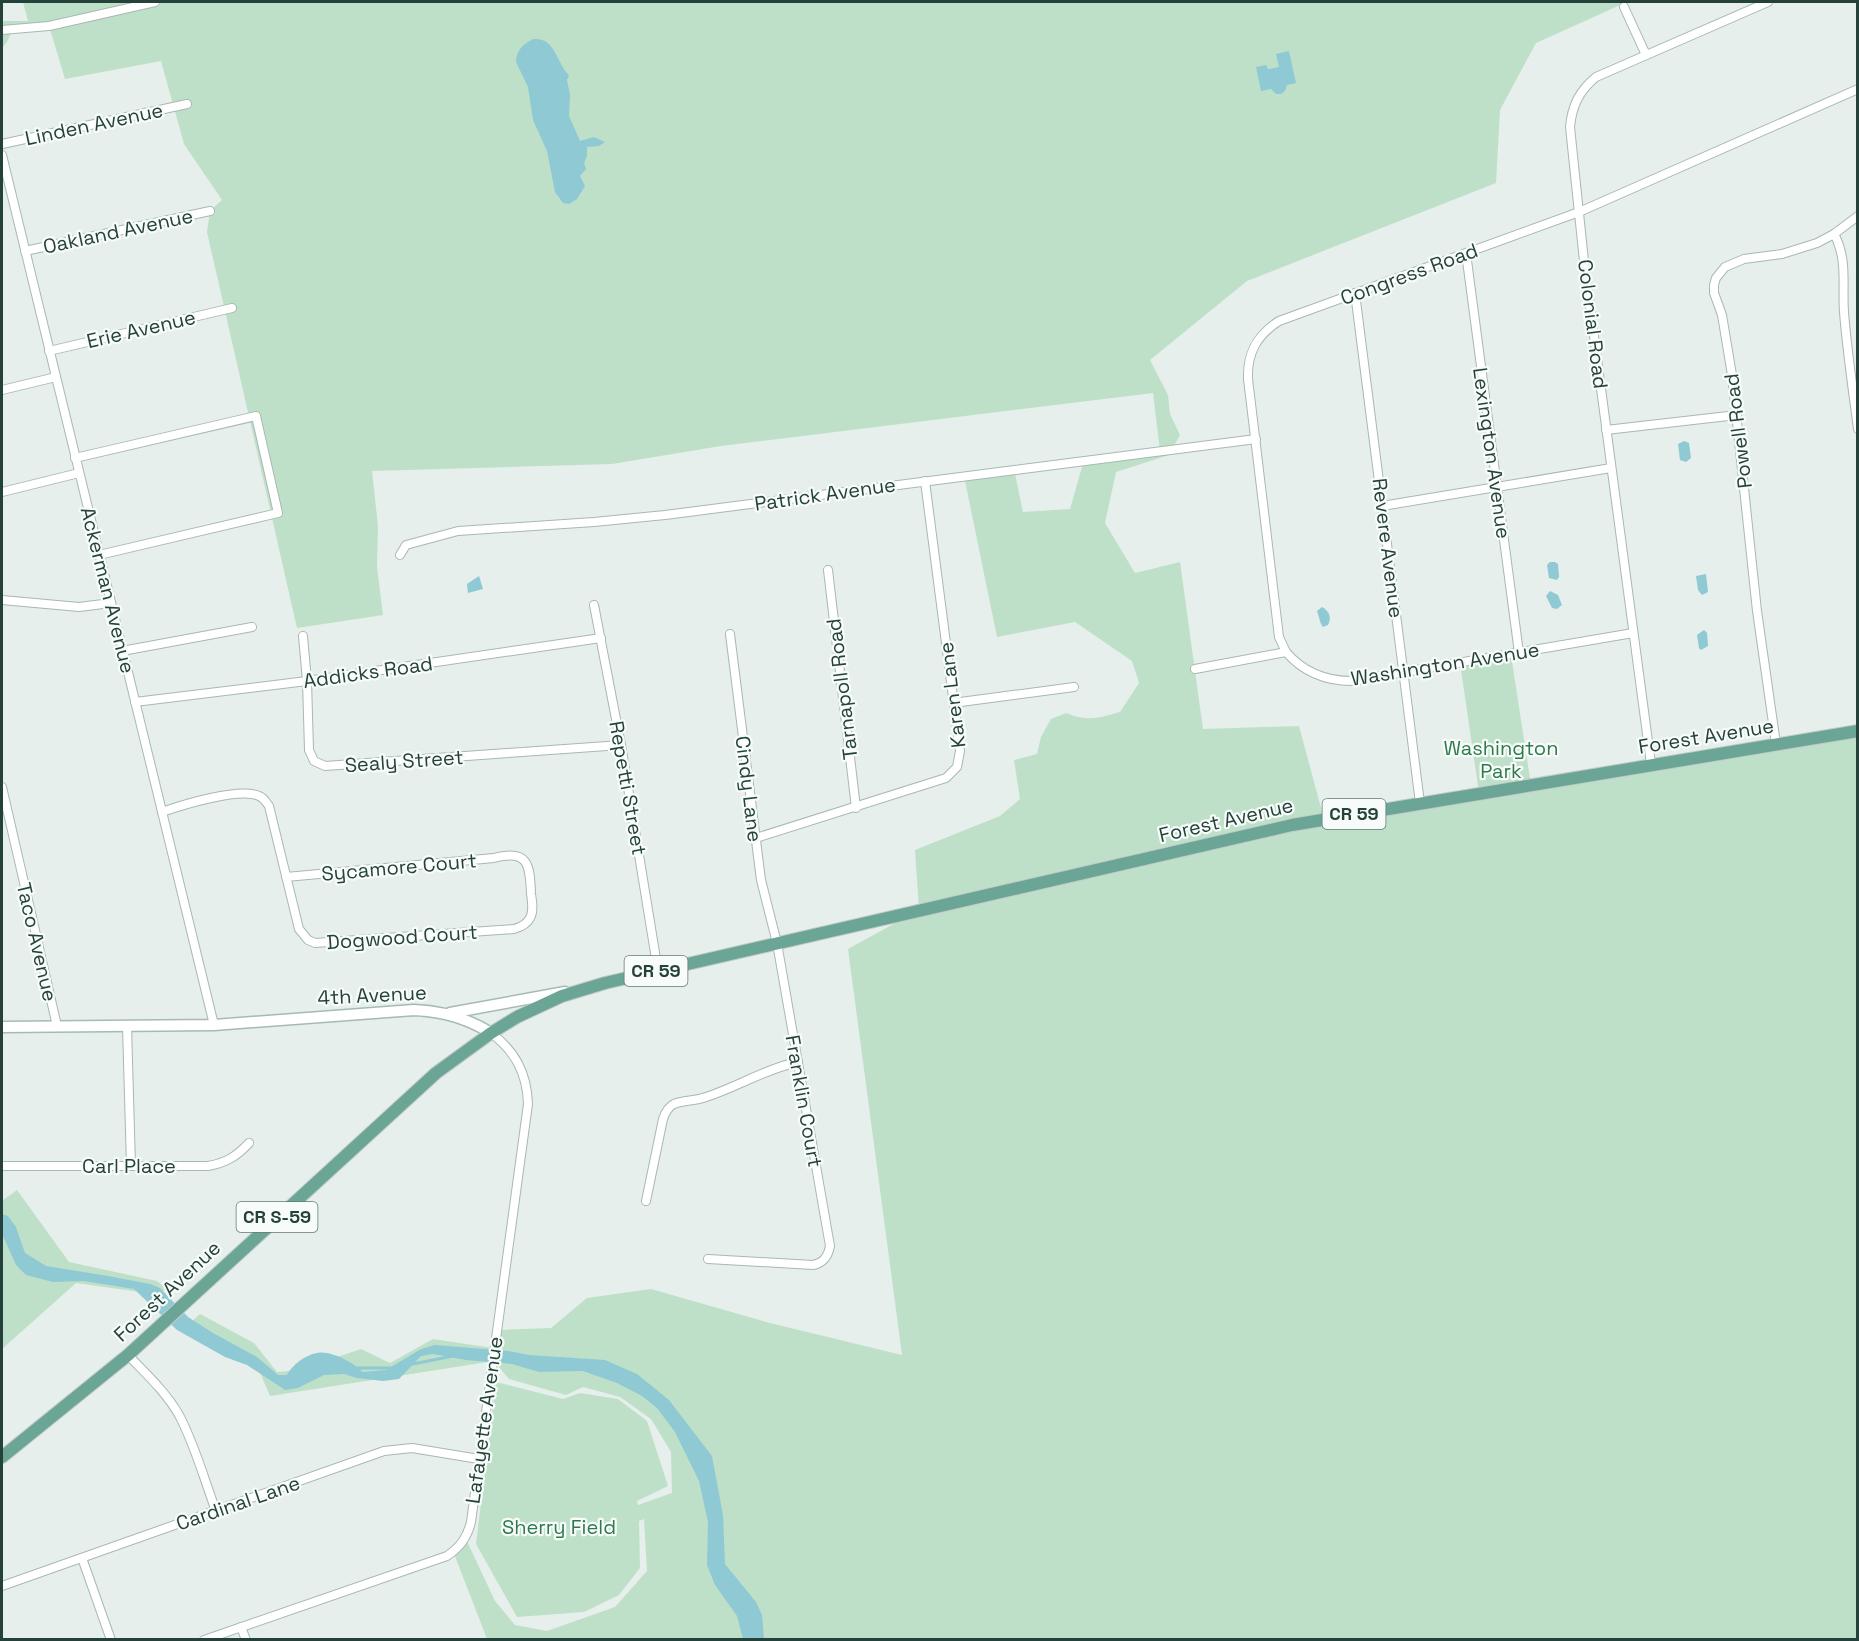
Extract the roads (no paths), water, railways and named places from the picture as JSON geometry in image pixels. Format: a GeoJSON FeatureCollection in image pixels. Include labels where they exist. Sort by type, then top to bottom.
{"type":"FeatureCollection","features":[{"type":"Feature","properties":{"kind":"main road","name":"Forest Avenue"},"geometry":{"type":"LineString","coordinates":[[777,943],[1292,825],[1857,731]]}},
{"type":"Feature","properties":{"kind":"main road","name":"CR 59"},"geometry":{"type":"LineString","coordinates":[[491,1033],[540,1006],[586,988],[777,943]]}},
{"type":"Feature","properties":{"kind":"main road"},"geometry":{"type":"LineString","coordinates":[[447,1013],[586,988]]}},
{"type":"Feature","properties":{"kind":"main road","name":"4th Avenue"},"geometry":{"type":"LineString","coordinates":[[2,1027],[214,1024],[414,1010],[447,1013],[464,1018],[491,1033]]}},
{"type":"Feature","properties":{"kind":"main road","name":"Forest Avenue"},"geometry":{"type":"LineString","coordinates":[[2,1457],[128,1355],[416,1089],[491,1033]]}},
{"type":"Feature","properties":{"kind":"street"},"geometry":{"type":"LineString","coordinates":[[2,30],[50,26],[155,2]]}},
{"type":"Feature","properties":{"kind":"street","name":"Colonial Road"},"geometry":{"type":"LineString","coordinates":[[1651,764],[1606,430],[1570,127],[1575,103],[1587,85],[1596,77],[1768,2]]}},
{"type":"Feature","properties":{"kind":"street"},"geometry":{"type":"LineString","coordinates":[[1623,7],[1646,55]]}},
{"type":"Feature","properties":{"kind":"street","name":"Congress Road"},"geometry":{"type":"LineString","coordinates":[[1286,652],[1279,637],[1248,367],[1253,347],[1259,337],[1278,321],[1579,212],[1857,89]]}},
{"type":"Feature","properties":{"kind":"street","name":"Linden Avenue"},"geometry":{"type":"LineString","coordinates":[[2,144],[187,104]]}},
{"type":"Feature","properties":{"kind":"street","name":"Ackerman Avenue"},"geometry":{"type":"LineString","coordinates":[[2,155],[214,1024]]}},
{"type":"Feature","properties":{"kind":"street","name":"Oakland Avenue"},"geometry":{"type":"LineString","coordinates":[[25,251],[210,211]]}},
{"type":"Feature","properties":{"kind":"street","name":"Powell Road"},"geometry":{"type":"LineString","coordinates":[[1776,744],[1757,611],[1737,414],[1722,315],[1714,293],[1716,278],[1725,267],[1744,259],[1800,250],[1834,234],[1857,216]]}},
{"type":"Feature","properties":{"kind":"street"},"geometry":{"type":"LineString","coordinates":[[1834,234],[1844,265],[1844,313],[1857,429]]}},
{"type":"Feature","properties":{"kind":"street","name":"Lexington Avenue"},"geometry":{"type":"LineString","coordinates":[[1466,253],[1519,653]]}},
{"type":"Feature","properties":{"kind":"street","name":"Revere Avenue"},"geometry":{"type":"LineString","coordinates":[[1355,294],[1420,803]]}},
{"type":"Feature","properties":{"kind":"street","name":"Erie Avenue"},"geometry":{"type":"LineString","coordinates":[[49,351],[232,308]]}},
{"type":"Feature","properties":{"kind":"street"},"geometry":{"type":"LineString","coordinates":[[2,390],[56,377]]}},
{"type":"Feature","properties":{"kind":"street"},"geometry":{"type":"LineString","coordinates":[[1606,430],[1737,414]]}},
{"type":"Feature","properties":{"kind":"street"},"geometry":{"type":"LineString","coordinates":[[75,458],[256,416],[278,513],[99,555]]}},
{"type":"Feature","properties":{"kind":"street","name":"Patrick Avenue"},"geometry":{"type":"LineString","coordinates":[[400,555],[406,545],[458,531],[664,515],[1256,439]]}},
{"type":"Feature","properties":{"kind":"street"},"geometry":{"type":"LineString","coordinates":[[1382,506],[1611,468]]}},
{"type":"Feature","properties":{"kind":"street"},"geometry":{"type":"LineString","coordinates":[[2,492],[79,473]]}},
{"type":"Feature","properties":{"kind":"street","name":"Karen Lane"},"geometry":{"type":"LineString","coordinates":[[756,838],[946,778],[952,774],[960,759],[925,481]]}},
{"type":"Feature","properties":{"kind":"street","name":"Tarnapoll Road"},"geometry":{"type":"LineString","coordinates":[[828,570],[856,808]]}},
{"type":"Feature","properties":{"kind":"street"},"geometry":{"type":"LineString","coordinates":[[2,600],[79,607],[111,603]]}},
{"type":"Feature","properties":{"kind":"street","name":"Repetti Street"},"geometry":{"type":"LineString","coordinates":[[594,605],[621,745],[658,970]]}},
{"type":"Feature","properties":{"kind":"street"},"geometry":{"type":"LineString","coordinates":[[123,651],[252,627]]}},
{"type":"Feature","properties":{"kind":"street","name":"Washington Avenue"},"geometry":{"type":"LineString","coordinates":[[1286,652],[1300,666],[1312,673],[1339,681],[1352,681],[1634,633]]}},
{"type":"Feature","properties":{"kind":"street","name":"Cindy Lane"},"geometry":{"type":"LineString","coordinates":[[730,634],[761,880],[777,943]]}},
{"type":"Feature","properties":{"kind":"street","name":"Sealy Street"},"geometry":{"type":"LineString","coordinates":[[303,636],[309,750],[314,760],[325,766],[621,745]]}},
{"type":"Feature","properties":{"kind":"street","name":"Addicks Road"},"geometry":{"type":"LineString","coordinates":[[135,702],[307,681],[601,638]]}},
{"type":"Feature","properties":{"kind":"street"},"geometry":{"type":"LineString","coordinates":[[1195,669],[1286,652]]}},
{"type":"Feature","properties":{"kind":"street"},"geometry":{"type":"LineString","coordinates":[[953,703],[1074,687]]}},
{"type":"Feature","properties":{"kind":"street","name":"Taco Avenue"},"geometry":{"type":"LineString","coordinates":[[2,788],[57,1026]]}},
{"type":"Feature","properties":{"kind":"street","name":"Dogwood Court"},"geometry":{"type":"LineString","coordinates":[[162,812],[217,796],[255,794],[261,796],[269,806],[299,929],[303,935],[315,943],[514,929],[526,923],[530,918],[532,901],[530,870],[527,863],[523,858],[511,854]]}},
{"type":"Feature","properties":{"kind":"street","name":"Sycamore Court"},"geometry":{"type":"LineString","coordinates":[[286,877],[494,858],[511,854]]}},
{"type":"Feature","properties":{"kind":"street","name":"Franklin Court"},"geometry":{"type":"LineString","coordinates":[[708,1259],[813,1265],[819,1264],[826,1258],[830,1246],[777,943]]}},
{"type":"Feature","properties":{"kind":"street"},"geometry":{"type":"LineString","coordinates":[[127,1026],[130,1166]]}},
{"type":"Feature","properties":{"kind":"street","name":"Lafayette Avenue"},"geometry":{"type":"LineString","coordinates":[[204,1640],[447,1556],[466,1536],[470,1527],[528,1104],[524,1075],[518,1062],[510,1049],[491,1033]]}},
{"type":"Feature","properties":{"kind":"street"},"geometry":{"type":"LineString","coordinates":[[646,1201],[663,1119],[669,1107],[703,1098],[781,1065],[798,1062]]}},
{"type":"Feature","properties":{"kind":"street","name":"Carl Place"},"geometry":{"type":"LineString","coordinates":[[2,1166],[208,1166],[218,1164],[239,1153],[249,1143]]}},
{"type":"Feature","properties":{"kind":"street"},"geometry":{"type":"LineString","coordinates":[[128,1355],[157,1384],[179,1415],[216,1511]]}},
{"type":"Feature","properties":{"kind":"street","name":"Cardinal Lane"},"geometry":{"type":"LineString","coordinates":[[2,1586],[384,1451],[412,1448],[479,1459]]}},
{"type":"Feature","properties":{"kind":"street"},"geometry":{"type":"LineString","coordinates":[[82,1558],[111,1640]]}},
{"type":"Feature","properties":{"kind":"street"},"geometry":{"type":"LineString","coordinates":[[241,1627],[246,1640]]}},
{"type":"Feature","properties":{"kind":"water"},"geometry":{"type":"Polygon","coordinates":[[[533,39],[541,39],[551,46],[569,75],[567,80],[570,95],[569,116],[580,141],[594,137],[605,142],[599,146],[587,147],[584,163],[586,169],[580,176],[585,186],[577,199],[569,204],[563,203],[555,192],[547,151],[533,120],[528,87],[516,62],[521,48],[533,39]]]}},
{"type":"Feature","properties":{"kind":"water"},"geometry":{"type":"Polygon","coordinates":[[[1289,51],[1296,83],[1287,85],[1281,94],[1276,94],[1271,89],[1261,91],[1256,67],[1266,65],[1268,69],[1279,67],[1276,54],[1289,51]]]}},
{"type":"Feature","properties":{"kind":"water"},"geometry":{"type":"Polygon","coordinates":[[[1684,441],[1689,443],[1691,458],[1686,462],[1680,460],[1678,444],[1684,441]]]}},
{"type":"Feature","properties":{"kind":"water"},"geometry":{"type":"Polygon","coordinates":[[[1550,562],[1558,564],[1559,577],[1557,580],[1549,578],[1547,565],[1550,562]]]}},
{"type":"Feature","properties":{"kind":"water"},"geometry":{"type":"Polygon","coordinates":[[[1706,574],[1708,592],[1702,595],[1698,590],[1696,576],[1706,574]]]}},
{"type":"Feature","properties":{"kind":"water"},"geometry":{"type":"Polygon","coordinates":[[[479,576],[483,589],[468,593],[467,584],[479,576]]]}},
{"type":"Feature","properties":{"kind":"water"},"geometry":{"type":"Polygon","coordinates":[[[1550,591],[1558,595],[1562,605],[1557,609],[1552,608],[1546,596],[1550,591]]]}},
{"type":"Feature","properties":{"kind":"water"},"geometry":{"type":"Polygon","coordinates":[[[1322,607],[1330,617],[1328,625],[1323,627],[1317,611],[1322,607]]]}},
{"type":"Feature","properties":{"kind":"water"},"geometry":{"type":"Polygon","coordinates":[[[1704,630],[1707,633],[1708,646],[1701,650],[1697,635],[1704,630]]]}},
{"type":"Feature","properties":{"kind":"water"},"geometry":{"type":"Polygon","coordinates":[[[2,1214],[8,1216],[16,1227],[25,1253],[46,1266],[150,1284],[160,1288],[188,1317],[257,1357],[278,1375],[287,1375],[299,1361],[312,1354],[323,1353],[342,1358],[363,1372],[386,1370],[421,1349],[435,1345],[605,1360],[637,1374],[669,1400],[712,1456],[723,1515],[725,1564],[756,1602],[762,1615],[764,1639],[743,1639],[737,1616],[715,1585],[707,1565],[708,1522],[699,1481],[675,1432],[657,1408],[642,1396],[617,1383],[583,1371],[539,1372],[512,1364],[466,1360],[433,1354],[421,1356],[399,1379],[383,1381],[344,1374],[324,1375],[298,1388],[285,1390],[247,1365],[225,1357],[177,1330],[134,1289],[84,1281],[53,1282],[26,1275],[16,1265],[2,1234],[2,1214]]]}},
{"type":"Feature","properties":{"kind":"waterway"},"geometry":{"type":"LineString","coordinates":[[413,1364],[453,1356]]}},
{"type":"Feature","properties":{"kind":"waterway"},"geometry":{"type":"LineString","coordinates":[[356,1368],[391,1368]]}},
{"type":"Feature","properties":{"kind":"park label","name":"Washington Park"},"geometry":{"type":"Point","coordinates":[1501,760]}},
{"type":"Feature","properties":{"kind":"park label","name":"Sherry Field"},"geometry":{"type":"Point","coordinates":[559,1527]}}]}
